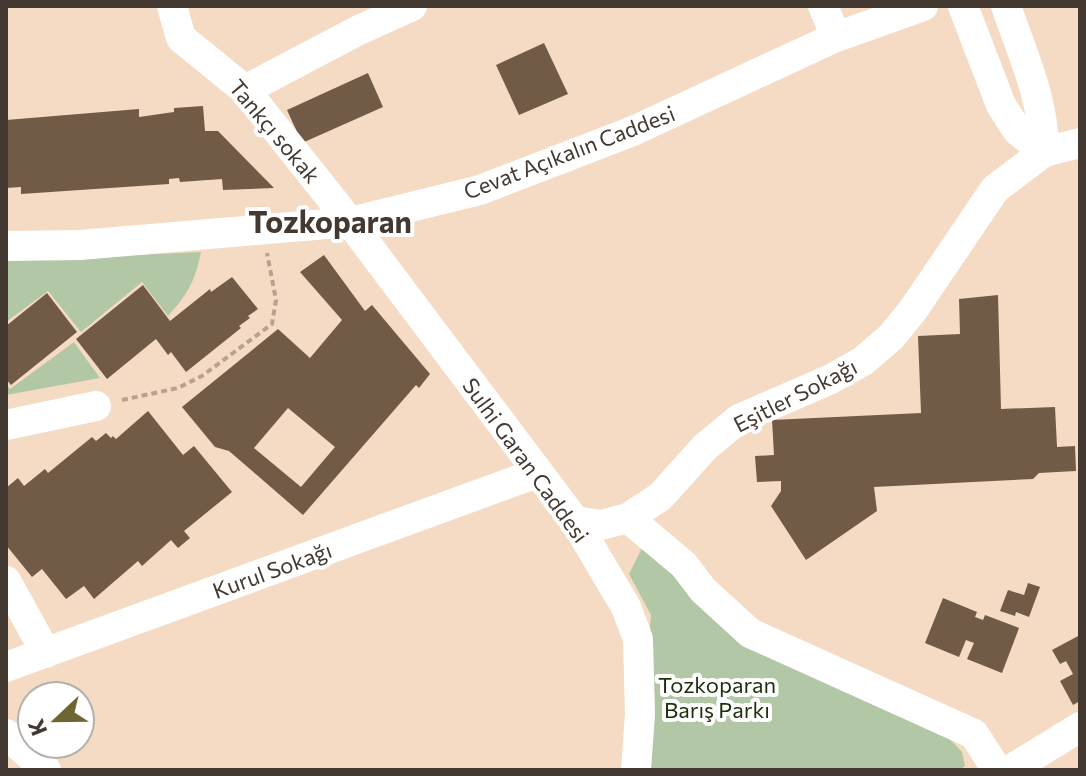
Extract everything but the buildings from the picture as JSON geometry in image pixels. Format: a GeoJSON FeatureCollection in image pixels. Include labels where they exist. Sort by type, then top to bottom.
{"type":"FeatureCollection","features":[{"type":"Feature","properties":{"kind":"street","name":"Tankçı sokak"},"geometry":{"type":"LineString","coordinates":[[172,6],[181,38],[245,90],[350,222]]}},
{"type":"Feature","properties":{"kind":"street"},"geometry":{"type":"LineString","coordinates":[[245,90],[412,6]]}},
{"type":"Feature","properties":{"kind":"street"},"geometry":{"type":"LineString","coordinates":[[823,6],[836,37]]}},
{"type":"Feature","properties":{"kind":"street","name":"Cevat Açıkalın Caddesi"},"geometry":{"type":"LineString","coordinates":[[6,246],[80,245],[350,222],[480,190],[633,131],[879,14],[923,6]]}},
{"type":"Feature","properties":{"kind":"street"},"geometry":{"type":"LineString","coordinates":[[963,6],[1001,105],[1017,130],[1044,152]]}},
{"type":"Feature","properties":{"kind":"street"},"geometry":{"type":"LineString","coordinates":[[1006,6],[1036,93],[1044,134],[1044,152]]}},
{"type":"Feature","properties":{"kind":"street"},"geometry":{"type":"LineString","coordinates":[[1044,152],[1080,143]]}},
{"type":"Feature","properties":{"kind":"street","name":"Eşitler Sokağı"},"geometry":{"type":"LineString","coordinates":[[575,521],[601,525],[628,518],[660,497],[705,447],[739,419],[831,379],[863,361],[891,337],[995,189],[1044,152]]}},
{"type":"Feature","properties":{"kind":"street","name":"Sulhi Garan Caddesi"},"geometry":{"type":"LineString","coordinates":[[350,222],[575,521],[626,607],[638,639],[640,714],[636,770]]}},
{"type":"Feature","properties":{"kind":"street"},"geometry":{"type":"LineString","coordinates":[[6,425],[96,406]]}},
{"type":"Feature","properties":{"kind":"street","name":"Kurul Sokağı"},"geometry":{"type":"LineString","coordinates":[[6,667],[537,473]]}},
{"type":"Feature","properties":{"kind":"street"},"geometry":{"type":"LineString","coordinates":[[628,518],[684,565],[703,590],[750,633],[974,734],[997,770]]}},
{"type":"Feature","properties":{"kind":"street"},"geometry":{"type":"LineString","coordinates":[[6,581],[46,653]]}},
{"type":"Feature","properties":{"kind":"street"},"geometry":{"type":"LineString","coordinates":[[1010,770],[1080,727]]}},
{"type":"Feature","properties":{"kind":"street"},"geometry":{"type":"LineString","coordinates":[[6,734],[46,770]]}},
{"type":"Feature","properties":{"kind":"path"},"geometry":{"type":"LineString","coordinates":[[96,406],[178,388],[202,376],[272,324],[276,300],[262,229]]}},
{"type":"Feature","properties":{"kind":"green space"},"geometry":{"type":"Polygon","coordinates":[[[201,252],[190,287],[168,316],[142,282],[81,332],[48,291],[6,322],[6,261],[201,252]]]}},
{"type":"Feature","properties":{"kind":"green space"},"geometry":{"type":"Polygon","coordinates":[[[74,342],[100,378],[6,395],[6,384],[10,389],[74,342]]]}},
{"type":"Feature","properties":{"kind":"green space","name":"Tozkoparan Barış Parkı"},"geometry":{"type":"Polygon","coordinates":[[[645,542],[731,624],[940,729],[962,752],[965,766],[960,770],[639,770],[651,615],[629,574],[645,542]]]}},
{"type":"Feature","properties":{"kind":"district","name":"Tozkoparan"},"geometry":{"type":"Point","coordinates":[330,220]}}]}
